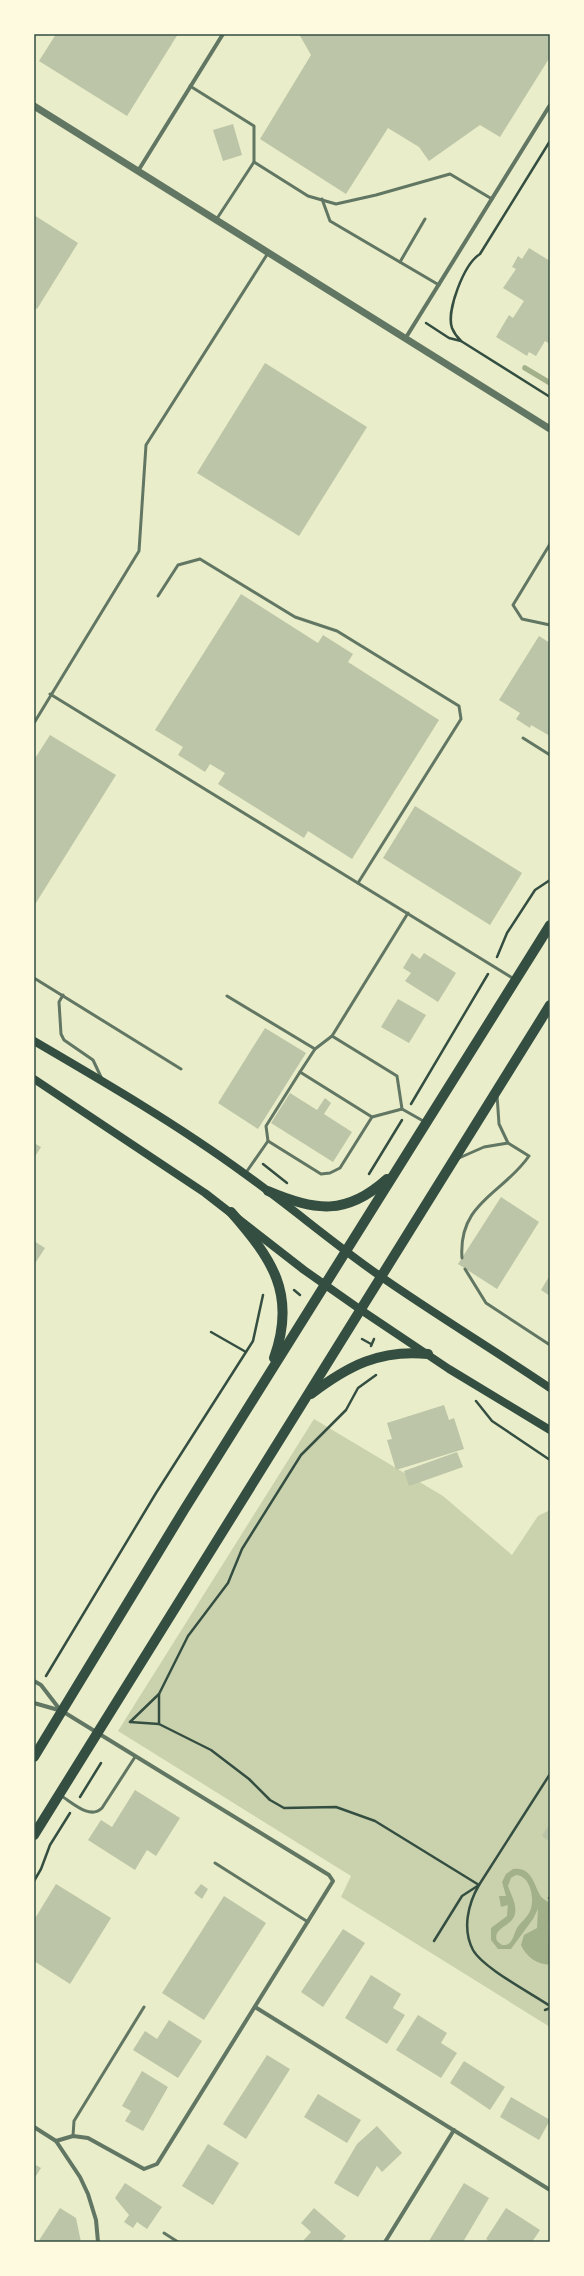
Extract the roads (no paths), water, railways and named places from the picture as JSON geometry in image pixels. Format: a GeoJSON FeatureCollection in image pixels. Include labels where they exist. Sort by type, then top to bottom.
{"type":"FeatureCollection","features":[{"type":"Feature","properties":{"kind":"main road"},"geometry":{"type":"LineString","coordinates":[[34,1757],[425,1122],[550,926]]}},
{"type":"Feature","properties":{"kind":"main road"},"geometry":{"type":"LineString","coordinates":[[34,1835],[96,1733],[550,1006]]}},
{"type":"Feature","properties":{"kind":"main road"},"geometry":{"type":"LineString","coordinates":[[34,1041],[102,1081],[245,1174],[382,1277],[550,1388]]}},
{"type":"Feature","properties":{"kind":"main road"},"geometry":{"type":"LineString","coordinates":[[34,1079],[128,1140],[231,1212],[324,1285],[428,1354],[550,1430]]}},
{"type":"Feature","properties":{"kind":"main road"},"geometry":{"type":"LineString","coordinates":[[268,1191],[303,1205],[337,1207],[362,1198],[396,1171]]}},
{"type":"Feature","properties":{"kind":"main road"},"geometry":{"type":"LineString","coordinates":[[231,1212],[269,1259],[282,1294],[283,1323],[277,1350],[267,1377]]}},
{"type":"Feature","properties":{"kind":"main road"},"geometry":{"type":"LineString","coordinates":[[306,1398],[342,1372],[361,1363],[397,1354],[428,1354]]}},
{"type":"Feature","properties":{"kind":"street"},"geometry":{"type":"LineString","coordinates":[[138,171],[223,34]]}},
{"type":"Feature","properties":{"kind":"street"},"geometry":{"type":"LineString","coordinates":[[405,339],[550,105]]}},
{"type":"Feature","properties":{"kind":"street"},"geometry":{"type":"LineString","coordinates":[[34,106],[550,429]]}},
{"type":"Feature","properties":{"kind":"street"},"geometry":{"type":"LineString","coordinates":[[34,1681],[41,1685],[62,1711]]}},
{"type":"Feature","properties":{"kind":"street"},"geometry":{"type":"LineString","coordinates":[[34,1703],[62,1711],[329,1875],[333,1881],[157,2164],[144,2169],[102,2144],[88,2138],[73,2136],[56,2141]]}},
{"type":"Feature","properties":{"kind":"street"},"geometry":{"type":"LineString","coordinates":[[255,2007],[550,2190]]}},
{"type":"Feature","properties":{"kind":"street"},"geometry":{"type":"LineString","coordinates":[[34,2127],[56,2141],[80,2177],[88,2194],[96,2220],[98,2242]]}},
{"type":"Feature","properties":{"kind":"street"},"geometry":{"type":"LineString","coordinates":[[385,2242],[454,2130]]}},
{"type":"Feature","properties":{"kind":"lane"},"geometry":{"type":"LineString","coordinates":[[190,86],[254,126],[254,162],[216,220]]}},
{"type":"Feature","properties":{"kind":"lane"},"geometry":{"type":"LineString","coordinates":[[254,162],[308,196],[336,204],[376,195],[450,174],[492,199]]}},
{"type":"Feature","properties":{"kind":"lane"},"geometry":{"type":"LineString","coordinates":[[322,200],[330,221],[439,285]]}},
{"type":"Feature","properties":{"kind":"lane"},"geometry":{"type":"LineString","coordinates":[[400,262],[426,219]]}},
{"type":"Feature","properties":{"kind":"lane"},"geometry":{"type":"LineString","coordinates":[[34,723],[50,694],[139,551],[146,445],[268,253]]}},
{"type":"Feature","properties":{"kind":"lane"},"geometry":{"type":"LineString","coordinates":[[550,544],[513,604],[522,620],[549,624],[550,618]]}},
{"type":"Feature","properties":{"kind":"lane"},"geometry":{"type":"LineString","coordinates":[[158,596],[178,565],[200,559],[295,616],[337,631],[459,706],[461,719],[358,883]]}},
{"type":"Feature","properties":{"kind":"lane"},"geometry":{"type":"LineString","coordinates":[[50,694],[516,980]]}},
{"type":"Feature","properties":{"kind":"lane"},"geometry":{"type":"LineString","coordinates":[[523,738],[550,755]]}},
{"type":"Feature","properties":{"kind":"lane"},"geometry":{"type":"LineString","coordinates":[[245,1174],[268,1141],[266,1126],[315,1049],[332,1036],[408,913]]}},
{"type":"Feature","properties":{"kind":"lane"},"geometry":{"type":"LineString","coordinates":[[34,978],[181,1069]]}},
{"type":"Feature","properties":{"kind":"lane"},"geometry":{"type":"LineString","coordinates":[[63,995],[59,1002],[61,1034],[64,1040],[93,1060],[102,1081]]}},
{"type":"Feature","properties":{"kind":"lane"},"geometry":{"type":"LineString","coordinates":[[226,996],[315,1049]]}},
{"type":"Feature","properties":{"kind":"lane"},"geometry":{"type":"LineString","coordinates":[[332,1036],[397,1076],[402,1108]]}},
{"type":"Feature","properties":{"kind":"lane"},"geometry":{"type":"LineString","coordinates":[[300,1072],[372,1117]]}},
{"type":"Feature","properties":{"kind":"lane"},"geometry":{"type":"LineString","coordinates":[[462,1258],[463,1233],[470,1217],[479,1203],[511,1178],[529,1156],[508,1143],[500,1124],[497,1091]]}},
{"type":"Feature","properties":{"kind":"lane"},"geometry":{"type":"LineString","coordinates":[[268,1141],[321,1174],[330,1173],[340,1168],[372,1117],[402,1108],[425,1122]]}},
{"type":"Feature","properties":{"kind":"lane"},"geometry":{"type":"LineString","coordinates":[[455,1160],[484,1147],[508,1143]]}},
{"type":"Feature","properties":{"kind":"lane"},"geometry":{"type":"LineString","coordinates":[[465,1269],[486,1304],[507,1319],[550,1345]]}},
{"type":"Feature","properties":{"kind":"lane"},"geometry":{"type":"LineString","coordinates":[[59,1794],[91,1814],[97,1813],[102,1808],[135,1757]]}},
{"type":"Feature","properties":{"kind":"lane"},"geometry":{"type":"LineString","coordinates":[[215,1863],[308,1922]]}},
{"type":"Feature","properties":{"kind":"lane"},"geometry":{"type":"LineString","coordinates":[[73,2136],[74,2121],[144,2007]]}},
{"type":"Feature","properties":{"kind":"lane"},"geometry":{"type":"LineString","coordinates":[[164,2233],[178,2242]]}},
{"type":"Feature","properties":{"kind":"waterway"},"geometry":{"type":"LineString","coordinates":[[525,368],[550,383]]}}]}
